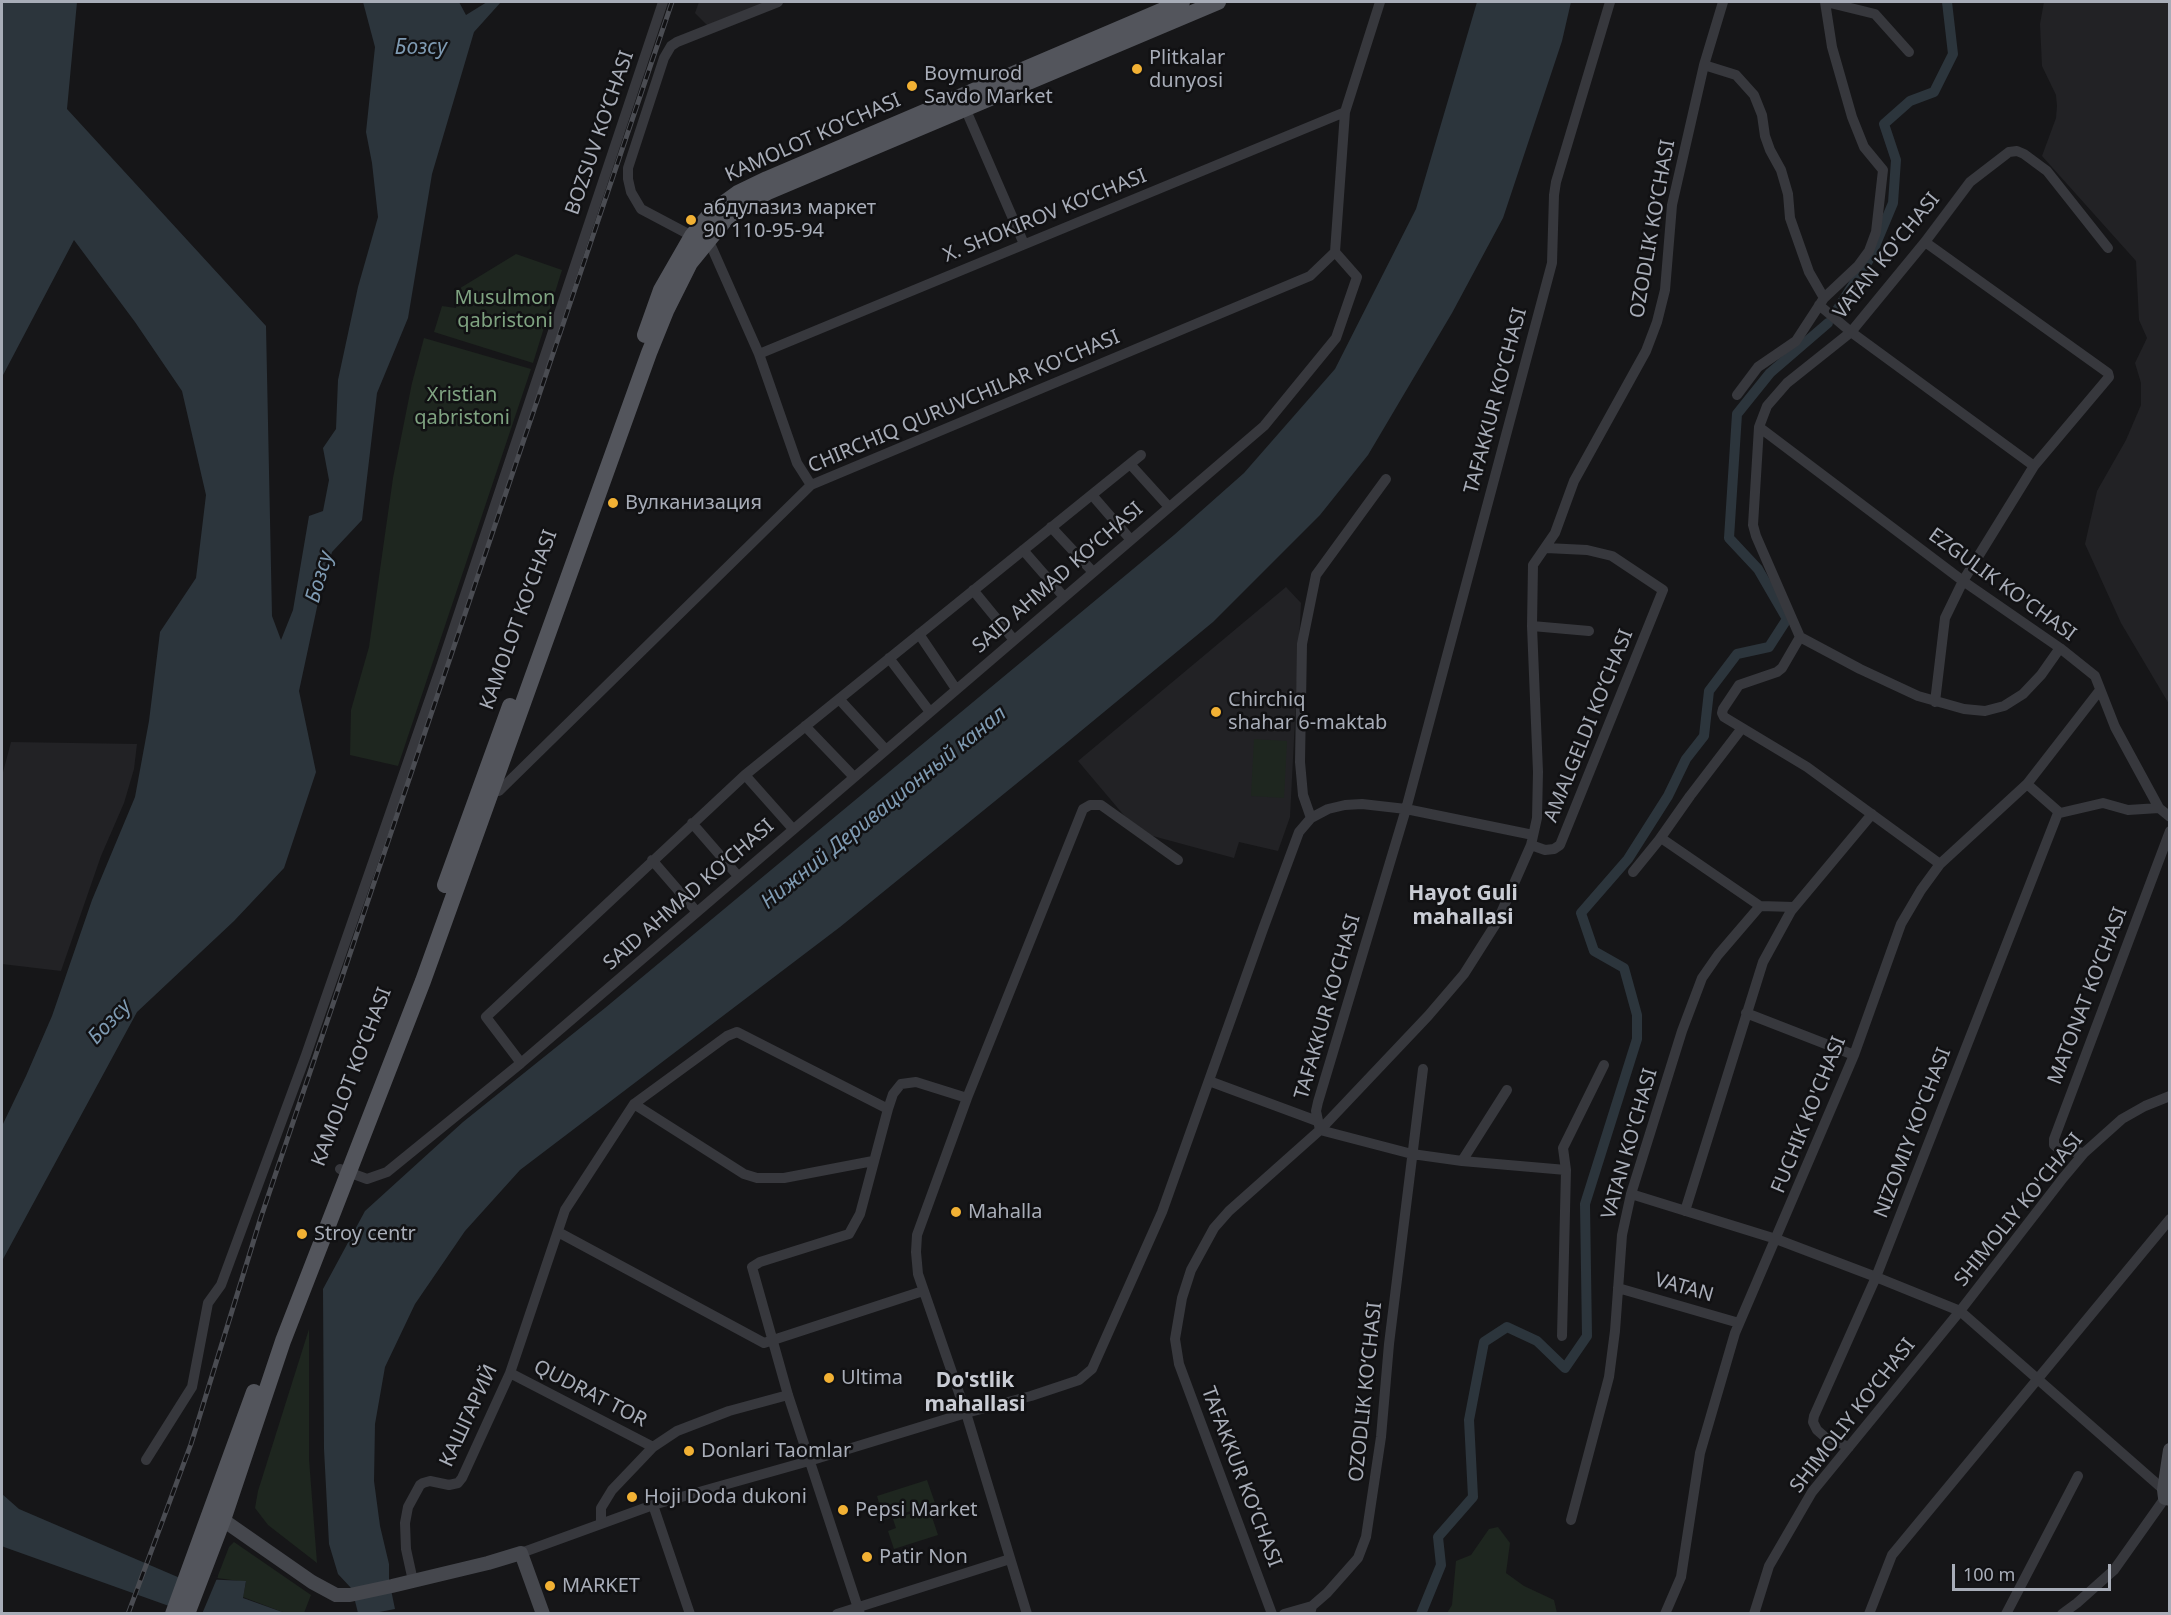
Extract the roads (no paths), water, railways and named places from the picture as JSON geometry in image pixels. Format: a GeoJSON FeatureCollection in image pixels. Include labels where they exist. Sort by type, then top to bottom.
{"type":"FeatureCollection","features":[{"type":"Feature","properties":{"kind":"main road","name":"KAMOLOT KO‘CHASI"},"geometry":{"type":"LineString","coordinates":[[208,1538],[273,1337],[344,1171],[661,290],[700,237],[707,217],[725,201],[767,179],[1070,57],[1182,2]]}},
{"type":"Feature","properties":{"kind":"main road"},"geometry":{"type":"LineString","coordinates":[[344,1171],[423,981],[662,321],[700,237],[735,211],[768,192],[965,108],[1070,57],[1218,2]]}},
{"type":"Feature","properties":{"kind":"main road"},"geometry":{"type":"LineString","coordinates":[[172,1614],[208,1538]]}},
{"type":"Feature","properties":{"kind":"main road"},"geometry":{"type":"LineString","coordinates":[[187,1614],[208,1538]]}},
{"type":"Feature","properties":{"kind":"street","name":"BOZSUV KO‘CHASI"},"geometry":{"type":"LineString","coordinates":[[146,1460],[192,1387],[208,1303],[221,1285],[306,1055],[442,664],[663,2]]}},
{"type":"Feature","properties":{"kind":"street"},"geometry":{"type":"LineString","coordinates":[[778,2],[671,46],[664,58],[628,168],[628,179],[631,192],[641,209],[700,237],[759,354],[797,463],[811,485]]}},
{"type":"Feature","properties":{"kind":"street"},"geometry":{"type":"LineString","coordinates":[[1335,252],[1346,112],[1380,2]]}},
{"type":"Feature","properties":{"kind":"street","name":"TAFAKKUR KO‘CHASI"},"geometry":{"type":"LineString","coordinates":[[1272,1614],[1179,1364],[1175,1339],[1176,1324],[1191,1270],[1214,1228],[1319,1125],[1316,1111],[1318,1102],[1406,809],[1552,263],[1556,182],[1610,2]]}},
{"type":"Feature","properties":{"kind":"street","name":"OZODLIK KO‘CHASI"},"geometry":{"type":"LineString","coordinates":[[1319,1125],[1428,1017],[1464,974],[1497,922],[1532,840],[1537,818],[1538,772],[1532,626],[1533,564],[1555,533],[1574,481],[1646,351],[1657,322],[1665,290],[1672,205],[1704,65],[1723,2]]}},
{"type":"Feature","properties":{"kind":"street"},"geometry":{"type":"LineString","coordinates":[[1737,395],[1758,367],[1796,341],[1821,301],[1858,266],[1869,251],[1876,232],[1883,176],[1880,165],[1864,147],[1852,117],[1832,47],[1826,2],[1875,14],[1910,52]]}},
{"type":"Feature","properties":{"kind":"street"},"geometry":{"type":"LineString","coordinates":[[1704,65],[1736,75],[1754,95],[1762,115],[1770,150],[1781,170],[1788,194],[1790,218],[1821,301],[1851,332],[2034,466]]}},
{"type":"Feature","properties":{"kind":"street"},"geometry":{"type":"LineString","coordinates":[[965,108],[1024,244]]}},
{"type":"Feature","properties":{"kind":"street","name":"X. SHOKIROV KO‘CHASI"},"geometry":{"type":"LineString","coordinates":[[759,354],[1346,112]]}},
{"type":"Feature","properties":{"kind":"street","name":"VATAN KO'CHASI"},"geometry":{"type":"LineString","coordinates":[[1800,637],[1753,525],[1759,427],[1767,406],[1787,383],[1851,332],[1925,242],[1970,182],[2009,152],[2017,151],[2024,154],[2047,171],[2108,248]]}},
{"type":"Feature","properties":{"kind":"street"},"geometry":{"type":"LineString","coordinates":[[1925,242],[2108,373],[2109,377],[2108,381],[2034,466],[1963,581],[1945,618],[1935,702]]}},
{"type":"Feature","properties":{"kind":"street","name":"CHIRCHIQ QURUVCHILAR KO'CHASI"},"geometry":{"type":"LineString","coordinates":[[492,791],[499,791],[811,485],[1310,276],[1335,252]]}},
{"type":"Feature","properties":{"kind":"street","name":"SAID AHMAD KO‘CHASI"},"geometry":{"type":"LineString","coordinates":[[344,1171],[367,1179],[387,1172],[521,1063],[1264,426],[1335,338],[1357,277],[1335,252]]}},
{"type":"Feature","properties":{"kind":"street","name":"EZGULIK KO'CHASI"},"geometry":{"type":"LineString","coordinates":[[1759,427],[1963,581],[2060,648],[2095,676],[2115,727],[2159,808],[2169,817]]}},
{"type":"Feature","properties":{"kind":"street","name":"SAID AHMAD KO‘CHASI"},"geometry":{"type":"LineString","coordinates":[[521,1063],[486,1017],[745,775],[1141,455]]}},
{"type":"Feature","properties":{"kind":"street"},"geometry":{"type":"LineString","coordinates":[[1130,464],[1169,507]]}},
{"type":"Feature","properties":{"kind":"street"},"geometry":{"type":"LineString","coordinates":[[1311,818],[1303,795],[1300,762],[1302,644],[1316,575],[1386,479]]}},
{"type":"Feature","properties":{"kind":"street"},"geometry":{"type":"LineString","coordinates":[[1092,495],[1131,540]]}},
{"type":"Feature","properties":{"kind":"street"},"geometry":{"type":"LineString","coordinates":[[1051,528],[1093,572]]}},
{"type":"Feature","properties":{"kind":"street","name":"AMALGELDI KO‘CHASI"},"geometry":{"type":"LineString","coordinates":[[1532,840],[1545,850],[1554,849],[1560,845],[1663,590],[1612,556],[1587,550],[1546,548]]}},
{"type":"Feature","properties":{"kind":"street"},"geometry":{"type":"LineString","coordinates":[[1023,550],[1064,597]]}},
{"type":"Feature","properties":{"kind":"street"},"geometry":{"type":"LineString","coordinates":[[973,591],[1014,640]]}},
{"type":"Feature","properties":{"kind":"street"},"geometry":{"type":"LineString","coordinates":[[1532,626],[1589,631]]}},
{"type":"Feature","properties":{"kind":"street"},"geometry":{"type":"LineString","coordinates":[[919,634],[956,689]]}},
{"type":"Feature","properties":{"kind":"street"},"geometry":{"type":"LineString","coordinates":[[1940,864],[1807,767],[1724,717],[1723,709],[1738,685],[1777,672],[1782,668],[1800,637],[1918,696],[1964,709],[1985,711],[2004,706],[2023,694],[2041,675],[2060,648]]}},
{"type":"Feature","properties":{"kind":"street"},"geometry":{"type":"LineString","coordinates":[[889,658],[930,712]]}},
{"type":"Feature","properties":{"kind":"street","name":"FUCHIK KO'CHASI"},"geometry":{"type":"LineString","coordinates":[[1665,1614],[1681,1577],[1700,1453],[1739,1323],[1854,1055],[1901,924],[1940,864],[2027,784],[2100,690]]}},
{"type":"Feature","properties":{"kind":"street"},"geometry":{"type":"LineString","coordinates":[[839,699],[886,750]]}},
{"type":"Feature","properties":{"kind":"street"},"geometry":{"type":"LineString","coordinates":[[805,726],[854,777]]}},
{"type":"Feature","properties":{"kind":"street"},"geometry":{"type":"LineString","coordinates":[[1633,872],[1661,838],[1742,728]]}},
{"type":"Feature","properties":{"kind":"street"},"geometry":{"type":"LineString","coordinates":[[745,775],[793,829]]}},
{"type":"Feature","properties":{"kind":"street"},"geometry":{"type":"LineString","coordinates":[[2027,784],[2058,813],[2103,802],[2128,810],[2159,808]]}},
{"type":"Feature","properties":{"kind":"street"},"geometry":{"type":"LineString","coordinates":[[216,1518],[324,1590],[336,1595],[350,1595],[488,1563],[653,1505],[1031,1396],[1079,1380],[1092,1369],[1162,1212],[1299,832],[1311,818],[1328,809],[1362,804],[1406,809],[1532,840]]}},
{"type":"Feature","properties":{"kind":"street"},"geometry":{"type":"LineString","coordinates":[[1027,1614],[966,1413],[918,1274],[917,1235],[967,1098],[1083,809],[1090,805],[1101,805],[1178,860]]}},
{"type":"Feature","properties":{"kind":"street","name":"NIZOMIY KO'CHASI"},"geometry":{"type":"LineString","coordinates":[[1849,1447],[1825,1437],[1817,1430],[1813,1422],[1876,1277],[2058,813]]}},
{"type":"Feature","properties":{"kind":"street"},"geometry":{"type":"LineString","coordinates":[[1685,1211],[1763,962],[1794,907],[1872,814]]}},
{"type":"Feature","properties":{"kind":"street"},"geometry":{"type":"LineString","coordinates":[[693,823],[738,876]]}},
{"type":"Feature","properties":{"kind":"street","name":"MATONAT KO‘CHASI"},"geometry":{"type":"LineString","coordinates":[[2084,1153],[2060,1150],[2054,1145],[2054,1139],[2169,831]]}},
{"type":"Feature","properties":{"kind":"street"},"geometry":{"type":"LineString","coordinates":[[1661,838],[1760,906],[1794,907]]}},
{"type":"Feature","properties":{"kind":"street"},"geometry":{"type":"LineString","coordinates":[[652,860],[697,912]]}},
{"type":"Feature","properties":{"kind":"street","name":"VATAN KO'CHASI"},"geometry":{"type":"LineString","coordinates":[[1571,1520],[1609,1377],[1622,1235],[1631,1194],[1682,1030],[1702,978],[1718,955],[1760,906]]}},
{"type":"Feature","properties":{"kind":"street"},"geometry":{"type":"LineString","coordinates":[[1746,1013],[1854,1055]]}},
{"type":"Feature","properties":{"kind":"street","name":"КАШГАРИЙ"},"geometry":{"type":"LineString","coordinates":[[413,1581],[406,1549],[405,1523],[408,1507],[423,1482],[449,1485],[458,1483],[462,1478],[510,1373],[564,1210],[634,1104],[734,1033],[742,1034],[888,1109]]}},
{"type":"Feature","properties":{"kind":"street"},"geometry":{"type":"LineString","coordinates":[[1562,1336],[1566,1170],[1564,1142],[1604,1065]]}},
{"type":"Feature","properties":{"kind":"street","name":"OZODLIK KO‘CHASI"},"geometry":{"type":"LineString","coordinates":[[1311,1610],[1358,1558],[1366,1537],[1381,1437],[1389,1344],[1423,1069]]}},
{"type":"Feature","properties":{"kind":"street"},"geometry":{"type":"LineString","coordinates":[[1209,1081],[1319,1125],[1412,1154],[1566,1170]]}},
{"type":"Feature","properties":{"kind":"street"},"geometry":{"type":"LineString","coordinates":[[859,1610],[788,1395],[752,1267],[760,1262],[849,1234],[860,1214],[893,1094],[902,1083],[916,1082],[967,1098]]}},
{"type":"Feature","properties":{"kind":"street"},"geometry":{"type":"LineString","coordinates":[[1462,1161],[1507,1090]]}},
{"type":"Feature","properties":{"kind":"street","name":"SHIMOLIY KO'CHASI"},"geometry":{"type":"LineString","coordinates":[[1960,1311],[2084,1153],[2122,1119],[2169,1096]]}},
{"type":"Feature","properties":{"kind":"street"},"geometry":{"type":"LineString","coordinates":[[634,1104],[744,1174],[757,1178],[784,1178],[873,1161]]}},
{"type":"Feature","properties":{"kind":"street"},"geometry":{"type":"LineString","coordinates":[[1631,1194],[1776,1239],[1960,1311],[2166,1495]]}},
{"type":"Feature","properties":{"kind":"street"},"geometry":{"type":"LineString","coordinates":[[1869,1614],[1892,1555],[2169,1219]]}},
{"type":"Feature","properties":{"kind":"street"},"geometry":{"type":"LineString","coordinates":[[558,1232],[764,1343],[923,1291]]}},
{"type":"Feature","properties":{"kind":"street","name":"VATAN"},"geometry":{"type":"LineString","coordinates":[[1618,1288],[1739,1323]]}},
{"type":"Feature","properties":{"kind":"street","name":"SHIMOLIY KO‘CHASI"},"geometry":{"type":"LineString","coordinates":[[1754,1614],[1769,1566],[1812,1492],[1960,1311]]}},
{"type":"Feature","properties":{"kind":"street","name":"QUDRAT TOR"},"geometry":{"type":"LineString","coordinates":[[510,1373],[653,1447]]}},
{"type":"Feature","properties":{"kind":"street"},"geometry":{"type":"LineString","coordinates":[[601,1523],[601,1508],[612,1490],[653,1447],[677,1431],[729,1411],[788,1395]]}},
{"type":"Feature","properties":{"kind":"street"},"geometry":{"type":"LineString","coordinates":[[2062,1614],[2080,1608],[2114,1570],[2166,1495],[2169,1450]]}},
{"type":"Feature","properties":{"kind":"street"},"geometry":{"type":"LineString","coordinates":[[2006,1614],[2078,1476]]}},
{"type":"Feature","properties":{"kind":"street"},"geometry":{"type":"LineString","coordinates":[[653,1505],[690,1614]]}},
{"type":"Feature","properties":{"kind":"street"},"geometry":{"type":"LineString","coordinates":[[521,1553],[543,1614]]}},
{"type":"Feature","properties":{"kind":"street"},"geometry":{"type":"LineString","coordinates":[[837,1614],[859,1610],[1010,1559]]}},
{"type":"Feature","properties":{"kind":"street"},"geometry":{"type":"LineString","coordinates":[[1284,1614],[1311,1610]]}},
{"type":"Feature","properties":{"kind":"water","name":"Бозсу"},"geometry":{"type":"Polygon","coordinates":[[[2,2],[77,2],[67,109],[266,326],[272,616],[281,640],[293,610],[309,516],[323,511],[329,480],[323,448],[336,429],[338,380],[358,287],[378,217],[366,132],[375,47],[363,2],[459,2],[466,15],[487,2],[501,2],[474,32],[432,174],[408,318],[377,393],[362,520],[332,552],[319,598],[299,691],[316,772],[284,868],[234,921],[137,1012],[2,1261],[2,1126],[52,1016],[92,900],[135,797],[149,721],[160,632],[196,578],[206,495],[182,391],[135,322],[74,240],[2,377],[2,2]]]}},
{"type":"Feature","properties":{"kind":"water","name":"Нижний Деривационный канал"},"geometry":{"type":"Polygon","coordinates":[[[1477,2],[1571,2],[1562,41],[1503,218],[1452,313],[1368,455],[1320,515],[1213,622],[840,927],[520,1170],[465,1231],[415,1304],[385,1367],[375,1424],[374,1481],[395,1609],[358,1613],[352,1589],[338,1574],[329,1544],[324,1449],[323,1289],[365,1211],[463,1122],[605,1008],[1174,535],[1244,473],[1335,369],[1416,209],[1477,2]]]}},
{"type":"Feature","properties":{"kind":"water"},"geometry":{"type":"Polygon","coordinates":[[[2,1494],[19,1509],[180,1578],[246,1581],[243,1598],[285,1613],[179,1613],[169,1606],[4,1547],[2,1546],[2,1494]]]}},
{"type":"Feature","properties":{"kind":"waterway"},"geometry":{"type":"LineString","coordinates":[[1837,310],[1870,258],[1893,203],[1896,160],[1884,124],[1910,101],[1934,92],[1953,54],[1947,2]]}},
{"type":"Feature","properties":{"kind":"waterway"},"geometry":{"type":"LineString","coordinates":[[1421,1614],[1441,1565],[1438,1537],[1473,1497],[1469,1420],[1484,1342],[1507,1327],[1537,1341],[1565,1368],[1587,1336],[1585,1204],[1637,1039],[1637,1015],[1624,968],[1594,951],[1581,913],[1628,859],[1668,796],[1686,759],[1704,736],[1709,691],[1737,654],[1769,647],[1787,619],[1758,569],[1729,538],[1737,414],[1770,373],[1828,323]]}},
{"type":"Feature","properties":{"kind":"railway"},"geometry":{"type":"LineString","coordinates":[[128,1614],[191,1444],[261,1217],[672,2]]}},
{"type":"Feature","properties":{"kind":"place","name":"Plitkalar dunyosi"},"geometry":{"type":"Point","coordinates":[1137,69]}},
{"type":"Feature","properties":{"kind":"place","name":"Boymurod Savdo Market"},"geometry":{"type":"Point","coordinates":[912,86]}},
{"type":"Feature","properties":{"kind":"place","name":"абдулазиз маркет 90 110-95-94"},"geometry":{"type":"Point","coordinates":[691,220]}},
{"type":"Feature","properties":{"kind":"place","name":"Вулканизация"},"geometry":{"type":"Point","coordinates":[613,503]}},
{"type":"Feature","properties":{"kind":"place","name":"Chirchiq shahar 6-maktab"},"geometry":{"type":"Point","coordinates":[1216,712]}},
{"type":"Feature","properties":{"kind":"place","name":"Mahalla"},"geometry":{"type":"Point","coordinates":[956,1212]}},
{"type":"Feature","properties":{"kind":"place","name":"Stroy centr"},"geometry":{"type":"Point","coordinates":[302,1234]}},
{"type":"Feature","properties":{"kind":"place","name":"Ultima"},"geometry":{"type":"Point","coordinates":[829,1378]}},
{"type":"Feature","properties":{"kind":"place","name":"Donlari Taomlar"},"geometry":{"type":"Point","coordinates":[689,1451]}},
{"type":"Feature","properties":{"kind":"place","name":"Hoji Doda dukoni"},"geometry":{"type":"Point","coordinates":[632,1497]}},
{"type":"Feature","properties":{"kind":"place","name":"Pepsi Market"},"geometry":{"type":"Point","coordinates":[843,1510]}},
{"type":"Feature","properties":{"kind":"place","name":"Patir Non"},"geometry":{"type":"Point","coordinates":[867,1557]}},
{"type":"Feature","properties":{"kind":"place","name":"MARKET"},"geometry":{"type":"Point","coordinates":[550,1586]}},
{"type":"Feature","properties":{"kind":"district","name":"Hayot Guli mahallasi"},"geometry":{"type":"Point","coordinates":[1463,906]}},
{"type":"Feature","properties":{"kind":"district","name":"Do'stlik mahallasi"},"geometry":{"type":"Point","coordinates":[975,1393]}},
{"type":"Feature","properties":{"kind":"park label","name":"Musulmon qabristoni"},"geometry":{"type":"Point","coordinates":[505,310]}},
{"type":"Feature","properties":{"kind":"park label","name":"Xristian qabristoni"},"geometry":{"type":"Point","coordinates":[462,406]}}]}
